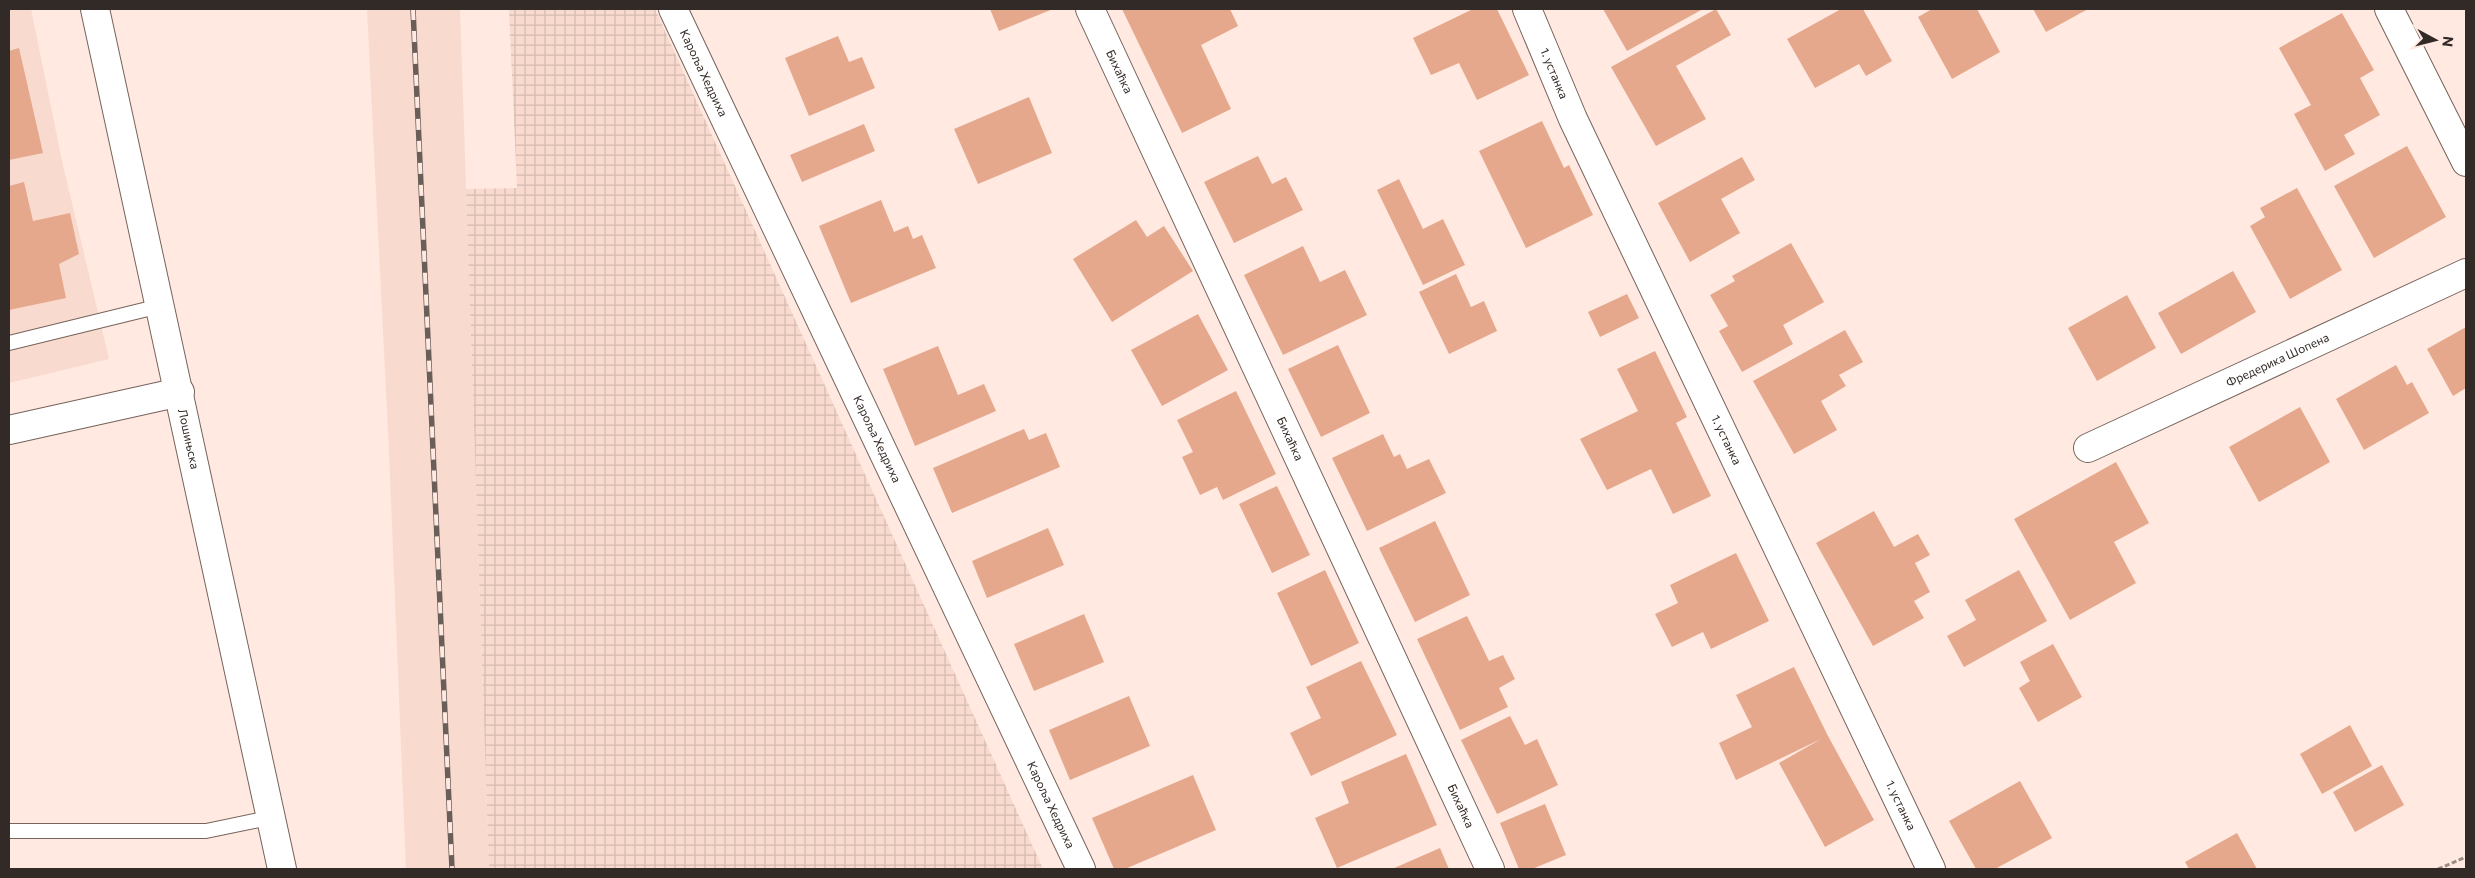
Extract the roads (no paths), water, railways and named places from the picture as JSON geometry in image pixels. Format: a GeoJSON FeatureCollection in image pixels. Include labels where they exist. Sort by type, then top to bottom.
{"type":"FeatureCollection","features":[{"type":"Feature","properties":{"kind":"street","name":"Лошињска"},"geometry":{"type":"LineString","coordinates":[[94,9],[180,392],[269,818],[282,869]]}},
{"type":"Feature","properties":{"kind":"street","name":"Кароља Хедриха"},"geometry":{"type":"LineString","coordinates":[[673,9],[1081,869]]}},
{"type":"Feature","properties":{"kind":"street","name":"Бихаћка"},"geometry":{"type":"LineString","coordinates":[[1090,9],[1490,869]]}},
{"type":"Feature","properties":{"kind":"street","name":"1. устанка"},"geometry":{"type":"LineString","coordinates":[[1527,9],[1573,119],[1932,869]]}},
{"type":"Feature","properties":{"kind":"street"},"geometry":{"type":"LineString","coordinates":[[2390,9],[2466,162]]}},
{"type":"Feature","properties":{"kind":"street","name":"Фредерика Шопена"},"geometry":{"type":"LineString","coordinates":[[2088,448],[2466,273]]}},
{"type":"Feature","properties":{"kind":"street"},"geometry":{"type":"LineString","coordinates":[[9,430],[180,392]]}},
{"type":"Feature","properties":{"kind":"lane"},"geometry":{"type":"LineString","coordinates":[[9,343],[160,306]]}},
{"type":"Feature","properties":{"kind":"lane"},"geometry":{"type":"LineString","coordinates":[[9,831],[206,831],[269,818]]}},
{"type":"Feature","properties":{"kind":"railway"},"geometry":{"type":"LineString","coordinates":[[413,9],[452,869]]}}]}
